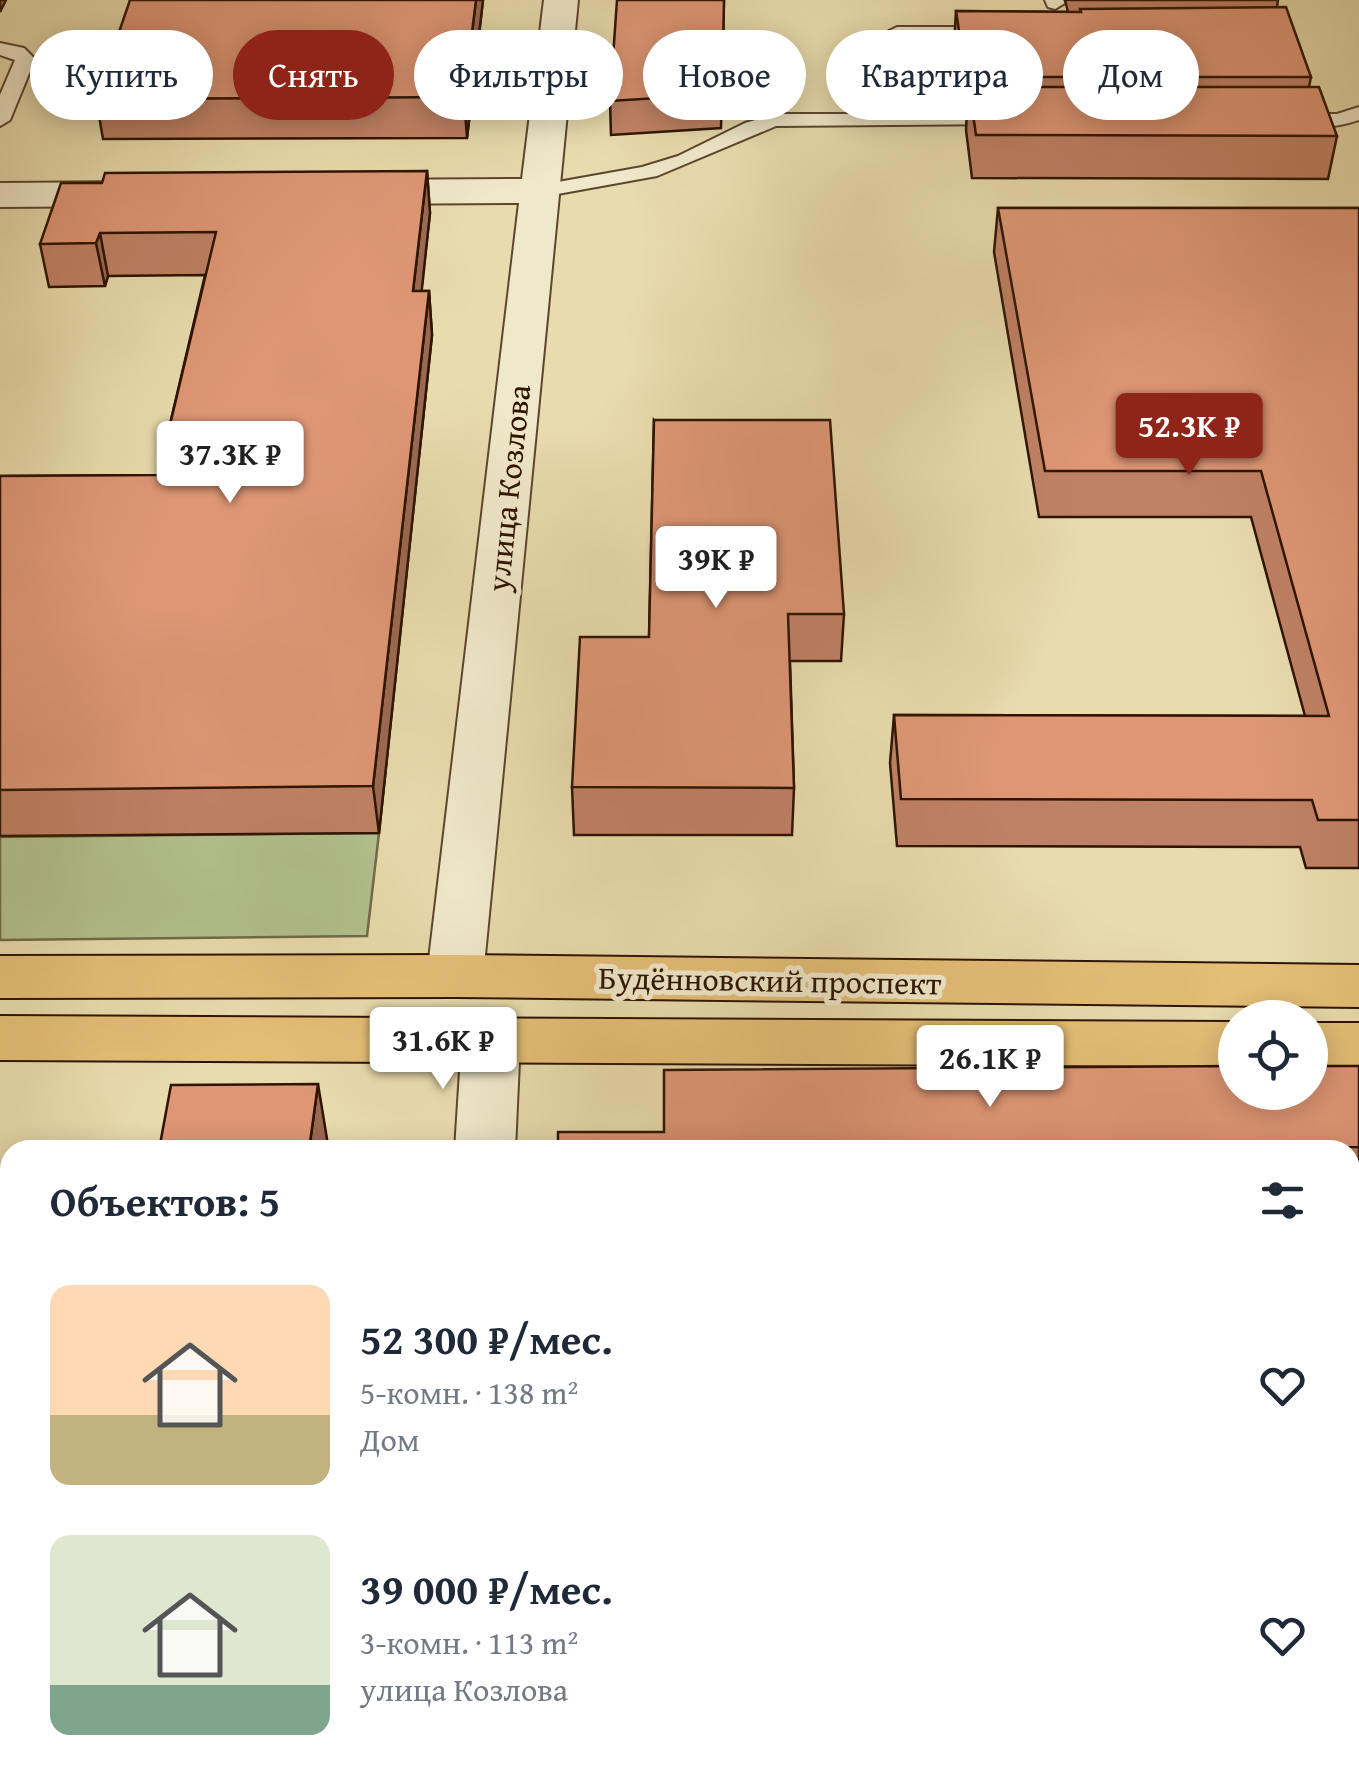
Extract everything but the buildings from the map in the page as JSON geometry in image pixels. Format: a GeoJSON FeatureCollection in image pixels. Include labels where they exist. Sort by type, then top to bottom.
{"type":"FeatureCollection","features":[{"type":"Feature","properties":{"kind":"main road","name":"Будённовский проспект"},"geometry":{"type":"LineString","coordinates":[[0,978],[455,976],[1359,986]]}},
{"type":"Feature","properties":{"kind":"main road","name":"Будённовский проспект"},"geometry":{"type":"LineString","coordinates":[[0,1038],[1218,1044]]}},
{"type":"Feature","properties":{"kind":"main road"},"geometry":{"type":"LineString","coordinates":[[1328,1045],[1359,1045]]}},
{"type":"Feature","properties":{"kind":"street","name":"улица Козлова"},"geometry":{"type":"LineString","coordinates":[[455,976],[561,0]]}},
{"type":"Feature","properties":{"kind":"street"},"geometry":{"type":"LineString","coordinates":[[309,192],[540,191]]}},
{"type":"Feature","properties":{"kind":"street"},"geometry":{"type":"LineString","coordinates":[[0,194],[174,194]]}},
{"type":"Feature","properties":{"kind":"street"},"geometry":{"type":"LineString","coordinates":[[485,1140],[491,1038]]}},
{"type":"Feature","properties":{"kind":"lane"},"geometry":{"type":"LineString","coordinates":[[0,50],[17,52],[25,58],[0,120]]}},
{"type":"Feature","properties":{"kind":"lane"},"geometry":{"type":"LineString","coordinates":[[1260,120],[1339,120],[1359,114]]}},
{"type":"Feature","properties":{"kind":"lane"},"geometry":{"type":"LineString","coordinates":[[540,191],[638,177],[687,160],[753,124],[826,120]]}},
{"type":"Feature","properties":{"kind":"green space"},"geometry":{"type":"Polygon","coordinates":[[[379,833],[367,936],[0,940],[0,837],[379,833]]]}}]}
